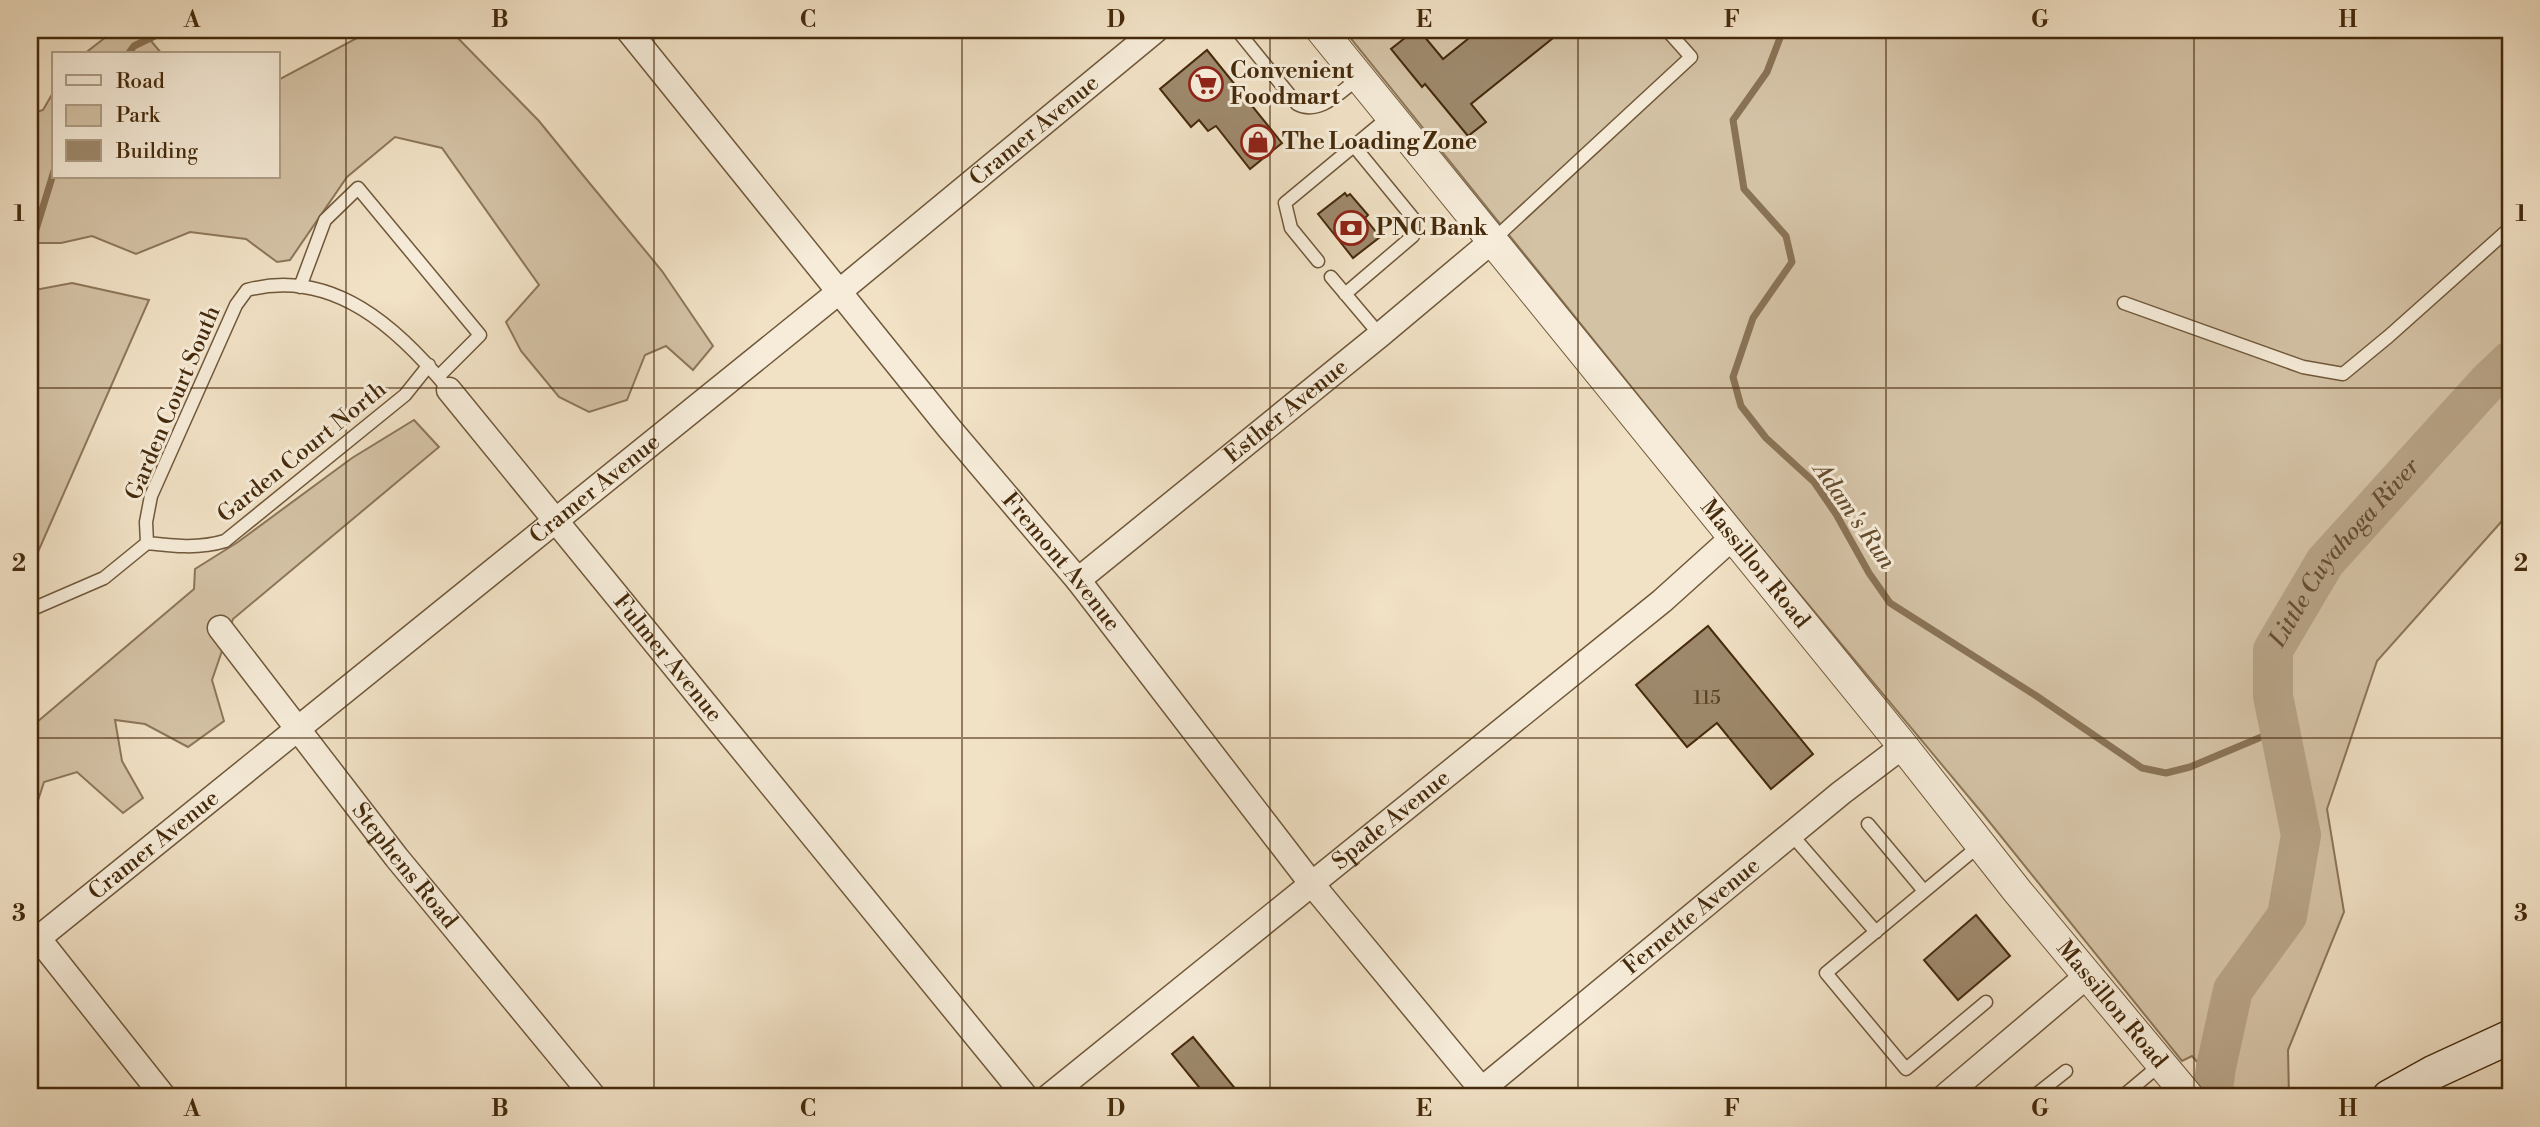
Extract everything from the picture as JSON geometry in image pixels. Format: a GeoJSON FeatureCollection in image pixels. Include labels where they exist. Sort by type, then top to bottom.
{"type":"FeatureCollection","features":[{"type":"Feature","properties":{"kind":"main road"},"geometry":{"type":"LineString","coordinates":[[2389,1097],[2434,1072],[2510,1037]]}},
{"type":"Feature","properties":{"kind":"street","name":"Fremont Avenue"},"geometry":{"type":"LineString","coordinates":[[628,30],[949,428],[1078,580],[1311,883],[1484,1093]]}},
{"type":"Feature","properties":{"kind":"street","name":"Cramer Avenue"},"geometry":{"type":"LineString","coordinates":[[34,942],[840,291],[1156,30]]}},
{"type":"Feature","properties":{"kind":"street","name":"Massillon Road"},"geometry":{"type":"LineString","coordinates":[[1321,30],[1903,746],[1980,845],[2175,1079]]}},
{"type":"Feature","properties":{"kind":"street","name":"Esther Avenue"},"geometry":{"type":"LineString","coordinates":[[1078,580],[1492,241]]}},
{"type":"Feature","properties":{"kind":"street","name":"Fulmer Avenue"},"geometry":{"type":"LineString","coordinates":[[444,383],[1026,1097]]}},
{"type":"Feature","properties":{"kind":"street","name":"Spade Avenue"},"geometry":{"type":"LineString","coordinates":[[1048,1097],[1662,601],[1732,538]]}},
{"type":"Feature","properties":{"kind":"street","name":"Stephens Road"},"geometry":{"type":"LineString","coordinates":[[220,628],[397,858],[594,1097]]}},
{"type":"Feature","properties":{"kind":"street","name":"Fernette Avenue"},"geometry":{"type":"LineString","coordinates":[[1484,1093],[1791,834],[1903,746]]}},
{"type":"Feature","properties":{"kind":"street"},"geometry":{"type":"LineString","coordinates":[[34,942],[164,1097]]}},
{"type":"Feature","properties":{"kind":"street"},"geometry":{"type":"LineString","coordinates":[[1946,1095],[2088,975]]}},
{"type":"Feature","properties":{"kind":"lane"},"geometry":{"type":"LineString","coordinates":[[1237,30],[1297,104],[1307,108],[1320,107],[1360,78]]}},
{"type":"Feature","properties":{"kind":"lane"},"geometry":{"type":"LineString","coordinates":[[1492,241],[1691,57],[1667,30]]}},
{"type":"Feature","properties":{"kind":"lane"},"geometry":{"type":"LineString","coordinates":[[1318,261],[1291,228],[1285,204],[1390,116]]}},
{"type":"Feature","properties":{"kind":"lane"},"geometry":{"type":"LineString","coordinates":[[1345,294],[1413,236],[1413,218],[1354,146]]}},
{"type":"Feature","properties":{"kind":"lane"},"geometry":{"type":"LineString","coordinates":[[300,287],[325,220],[358,188],[480,335],[444,383]]}},
{"type":"Feature","properties":{"kind":"lane"},"geometry":{"type":"LineString","coordinates":[[2124,303],[2303,368],[2343,374],[2510,228]]}},
{"type":"Feature","properties":{"kind":"lane"},"geometry":{"type":"LineString","coordinates":[[1331,277],[1380,335]]}},
{"type":"Feature","properties":{"kind":"lane","name":"Fulmer Avenue"},"geometry":{"type":"LineString","coordinates":[[265,285],[300,287],[341,299],[384,321],[444,383]]}},
{"type":"Feature","properties":{"kind":"lane","name":"Garden Court South"},"geometry":{"type":"LineString","coordinates":[[147,543],[146,522],[152,496],[236,305],[247,290],[265,285]]}},
{"type":"Feature","properties":{"kind":"lane","name":"Garden Court North"},"geometry":{"type":"LineString","coordinates":[[147,543],[178,547],[210,546],[225,541],[405,396],[429,365]]}},
{"type":"Feature","properties":{"kind":"lane"},"geometry":{"type":"LineString","coordinates":[[30,610],[104,578],[147,543]]}},
{"type":"Feature","properties":{"kind":"lane"},"geometry":{"type":"LineString","coordinates":[[1868,824],[1924,891]]}},
{"type":"Feature","properties":{"kind":"lane"},"geometry":{"type":"LineString","coordinates":[[1791,834],[1876,932]]}},
{"type":"Feature","properties":{"kind":"lane"},"geometry":{"type":"LineString","coordinates":[[1980,845],[1826,973],[1906,1069],[1986,1002]]}},
{"type":"Feature","properties":{"kind":"lane"},"geometry":{"type":"LineString","coordinates":[[2034,1097],[2066,1071]]}},
{"type":"Feature","properties":{"kind":"lane"},"geometry":{"type":"LineString","coordinates":[[2124,1097],[2175,1079]]}},
{"type":"Feature","properties":{"kind":"green space"},"geometry":{"type":"Polygon","coordinates":[[[115,30],[142,30],[160,52],[87,52],[115,30]]]}},
{"type":"Feature","properties":{"kind":"green space"},"geometry":{"type":"Polygon","coordinates":[[[365,30],[450,30],[539,121],[662,271],[713,346],[693,370],[666,346],[645,355],[627,400],[589,412],[559,397],[521,351],[506,322],[539,285],[442,148],[395,137],[347,177],[290,260],[277,262],[246,239],[190,232],[136,254],[92,236],[61,243],[30,243],[30,114],[43,110],[52,94],[52,178],[280,178],[280,79],[359,37],[365,30]]]}},
{"type":"Feature","properties":{"kind":"green space"},"geometry":{"type":"Polygon","coordinates":[[[1344,30],[2510,30],[2510,512],[2377,661],[2327,809],[2344,912],[2288,1050],[2289,1097],[2228,1097],[2192,1056],[2182,1061],[1983,814],[1762,549],[1344,30]]]}},
{"type":"Feature","properties":{"kind":"green space"},"geometry":{"type":"Polygon","coordinates":[[[72,283],[149,300],[30,570],[30,286],[35,290],[72,283]]]}},
{"type":"Feature","properties":{"kind":"green space"},"geometry":{"type":"Polygon","coordinates":[[[414,420],[439,447],[233,619],[212,680],[224,721],[188,747],[145,724],[115,720],[122,761],[143,798],[123,813],[77,772],[44,782],[33,816],[36,854],[30,856],[30,728],[194,589],[195,569],[238,542],[352,458],[414,420]]]}},
{"type":"Feature","properties":{"kind":"building"},"geometry":{"type":"Polygon","coordinates":[[[1415,30],[1419,30],[1443,59],[1479,30],[1563,30],[1471,104],[1486,122],[1468,136],[1425,84],[1422,87],[1391,49],[1415,30]]]}},
{"type":"Feature","properties":{"kind":"building"},"geometry":{"type":"Polygon","coordinates":[[[1207,50],[1282,143],[1250,169],[1216,126],[1208,131],[1199,120],[1191,127],[1160,89],[1207,50]]]}},
{"type":"Feature","properties":{"kind":"building"},"geometry":{"type":"Polygon","coordinates":[[[1345,193],[1347,196],[1350,194],[1368,215],[1365,218],[1380,237],[1353,258],[1318,214],[1345,193]]]}},
{"type":"Feature","properties":{"kind":"building"},"geometry":{"type":"Polygon","coordinates":[[[1708,626],[1813,754],[1771,789],[1717,723],[1687,747],[1636,685],[1708,626]]]}},
{"type":"Feature","properties":{"kind":"building"},"geometry":{"type":"Polygon","coordinates":[[[1976,915],[2010,956],[1958,1000],[1924,960],[1976,915]]]}},
{"type":"Feature","properties":{"kind":"building"},"geometry":{"type":"Polygon","coordinates":[[[1193,1037],[1242,1097],[1207,1097],[1172,1054],[1193,1037]]]}},
{"type":"Feature","properties":{"kind":"waterway"},"geometry":{"type":"LineString","coordinates":[[130,52],[134,46],[167,30]]}},
{"type":"Feature","properties":{"kind":"waterway","name":"Adam's Run"},"geometry":{"type":"LineString","coordinates":[[1783,30],[1767,72],[1733,120],[1744,189],[1786,236],[1792,262],[1753,318],[1733,377],[1741,406],[1766,438],[1814,482],[1890,603],[2035,695],[2142,768],[2166,773],[2190,767],[2278,730]]}},
{"type":"Feature","properties":{"kind":"waterway"},"geometry":{"type":"LineString","coordinates":[[30,249],[52,178]]}},
{"type":"Feature","properties":{"kind":"waterway","name":"Little Cuyahoga River"},"geometry":{"type":"LineString","coordinates":[[2212,1097],[2233,990],[2287,916],[2301,835],[2273,696],[2273,650],[2325,562],[2510,361]]}},
{"type":"Feature","properties":{"kind":"place","name":"Convenient Foodmart"},"geometry":{"type":"Point","coordinates":[1206,84]}},
{"type":"Feature","properties":{"kind":"place","name":"The Loading Zone"},"geometry":{"type":"Point","coordinates":[1258,142]}},
{"type":"Feature","properties":{"kind":"place","name":"PNC Bank"},"geometry":{"type":"Point","coordinates":[1351,228]}}]}
